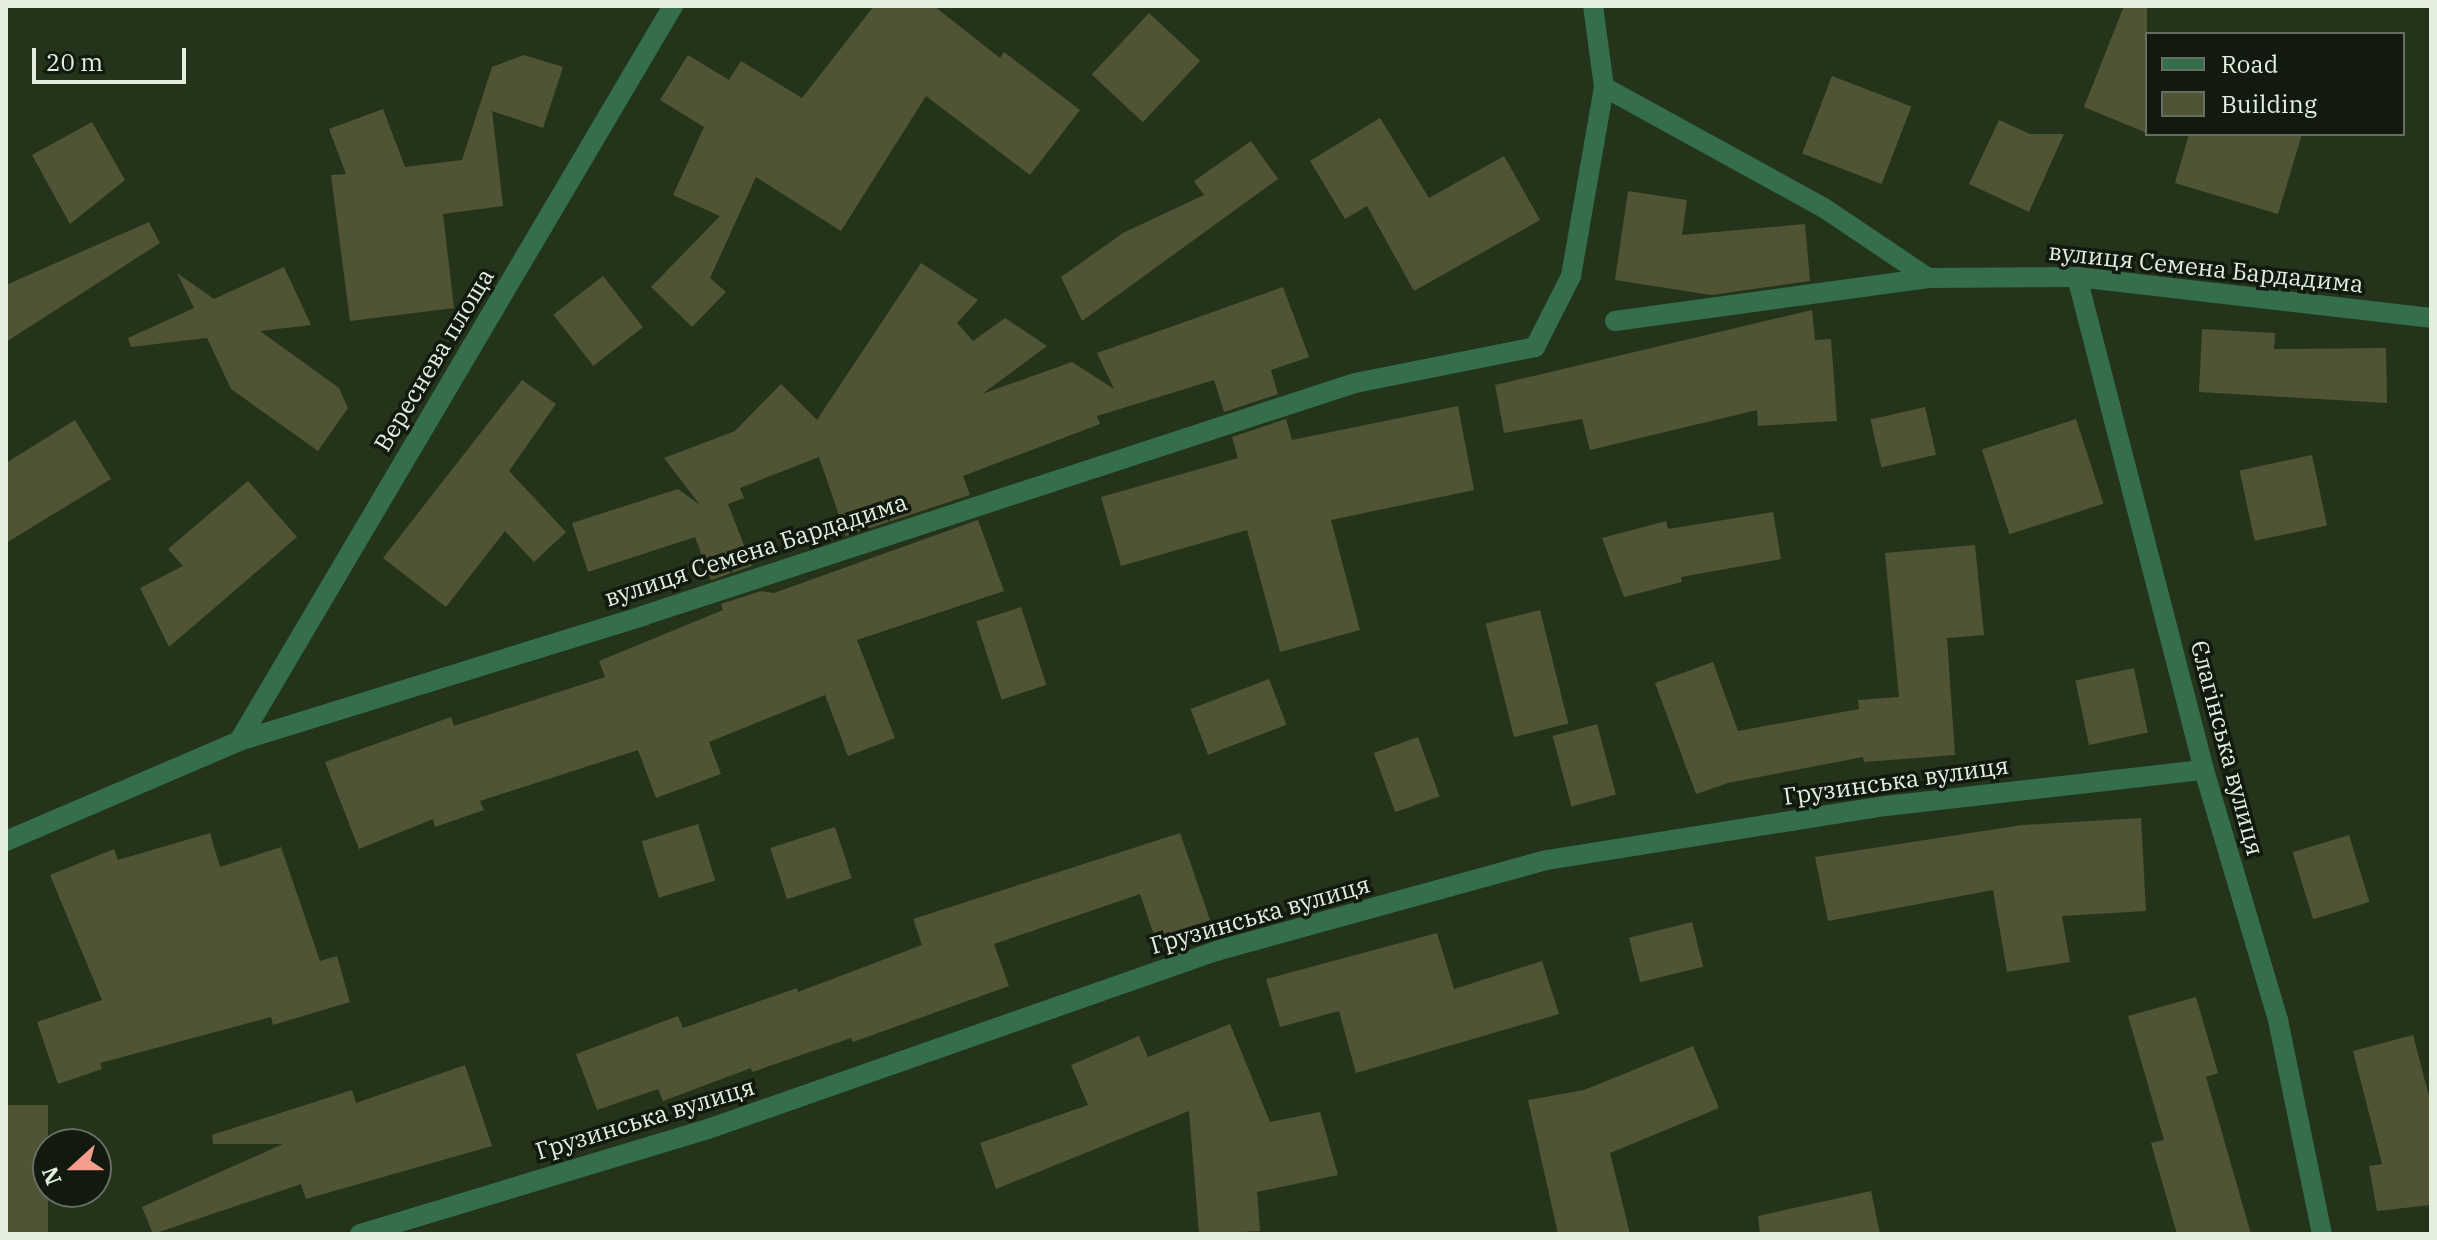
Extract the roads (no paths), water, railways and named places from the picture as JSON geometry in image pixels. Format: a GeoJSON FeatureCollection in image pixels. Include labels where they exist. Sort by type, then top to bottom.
{"type":"FeatureCollection","features":[{"type":"Feature","properties":{"kind":"street","name":"Вереснева площа"},"geometry":{"type":"LineString","coordinates":[[239,741],[673,6]]}},
{"type":"Feature","properties":{"kind":"street"},"geometry":{"type":"LineString","coordinates":[[1593,6],[1604,87],[1824,208],[1928,278]]}},
{"type":"Feature","properties":{"kind":"street","name":"вулиця Семена Бардадима"},"geometry":{"type":"LineString","coordinates":[[6,841],[239,741],[645,615],[1355,383],[1535,347],[1571,276],[1604,87]]}},
{"type":"Feature","properties":{"kind":"street","name":"вулиця Семена Бардадима"},"geometry":{"type":"LineString","coordinates":[[1615,321],[1928,278],[2077,277],[2431,318]]}},
{"type":"Feature","properties":{"kind":"street","name":"Єлагінська вулиця"},"geometry":{"type":"LineString","coordinates":[[2077,277],[2204,770],[2278,1020],[2322,1234]]}},
{"type":"Feature","properties":{"kind":"street","name":"Грузинська вулиця"},"geometry":{"type":"LineString","coordinates":[[360,1234],[708,1129],[1216,951],[1547,860],[1886,806],[2204,770]]}}]}
